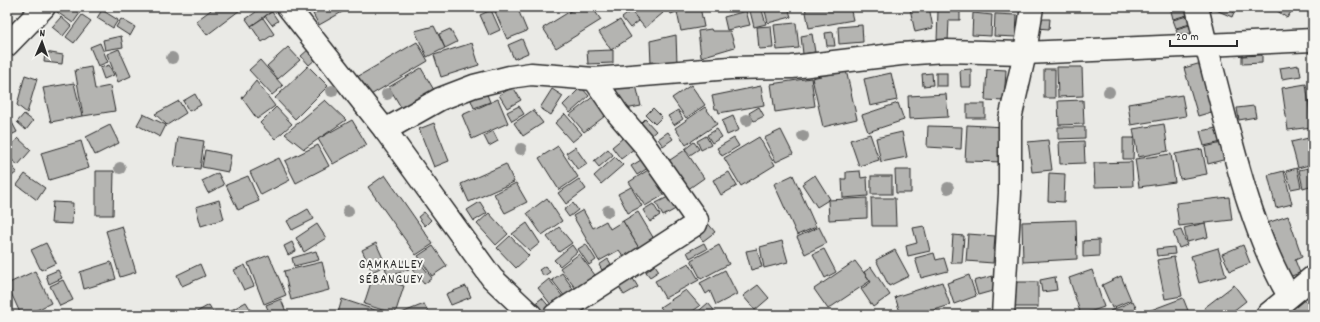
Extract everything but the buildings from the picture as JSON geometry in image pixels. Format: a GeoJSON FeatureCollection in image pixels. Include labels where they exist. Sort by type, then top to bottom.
{"type":"FeatureCollection","features":[{"type":"Feature","properties":{"kind":"street"},"geometry":{"type":"LineString","coordinates":[[7,45],[44,7]]}},
{"type":"Feature","properties":{"kind":"street"},"geometry":{"type":"LineString","coordinates":[[288,7],[385,130],[492,278],[531,315]]}},
{"type":"Feature","properties":{"kind":"street"},"geometry":{"type":"LineString","coordinates":[[1003,315],[1010,193],[1010,119],[1025,53],[1032,7]]}},
{"type":"Feature","properties":{"kind":"street"},"geometry":{"type":"LineString","coordinates":[[1197,7],[1249,203],[1276,274],[1289,296]]}},
{"type":"Feature","properties":{"kind":"street"},"geometry":{"type":"LineString","coordinates":[[385,130],[440,99],[474,86],[510,77],[531,74],[594,79],[730,68],[792,67],[901,54],[945,51],[1025,53],[1313,40]]}},
{"type":"Feature","properties":{"kind":"street"},"geometry":{"type":"LineString","coordinates":[[555,315],[696,224],[697,220],[643,143],[618,114],[594,79]]}},
{"type":"Feature","properties":{"kind":"street"},"geometry":{"type":"LineString","coordinates":[[1267,315],[1313,277]]}},
{"type":"Feature","properties":{"kind":"district","name":"GAMKALLEY SÉBANGUEY"},"geometry":{"type":"Point","coordinates":[391,272]}}]}
